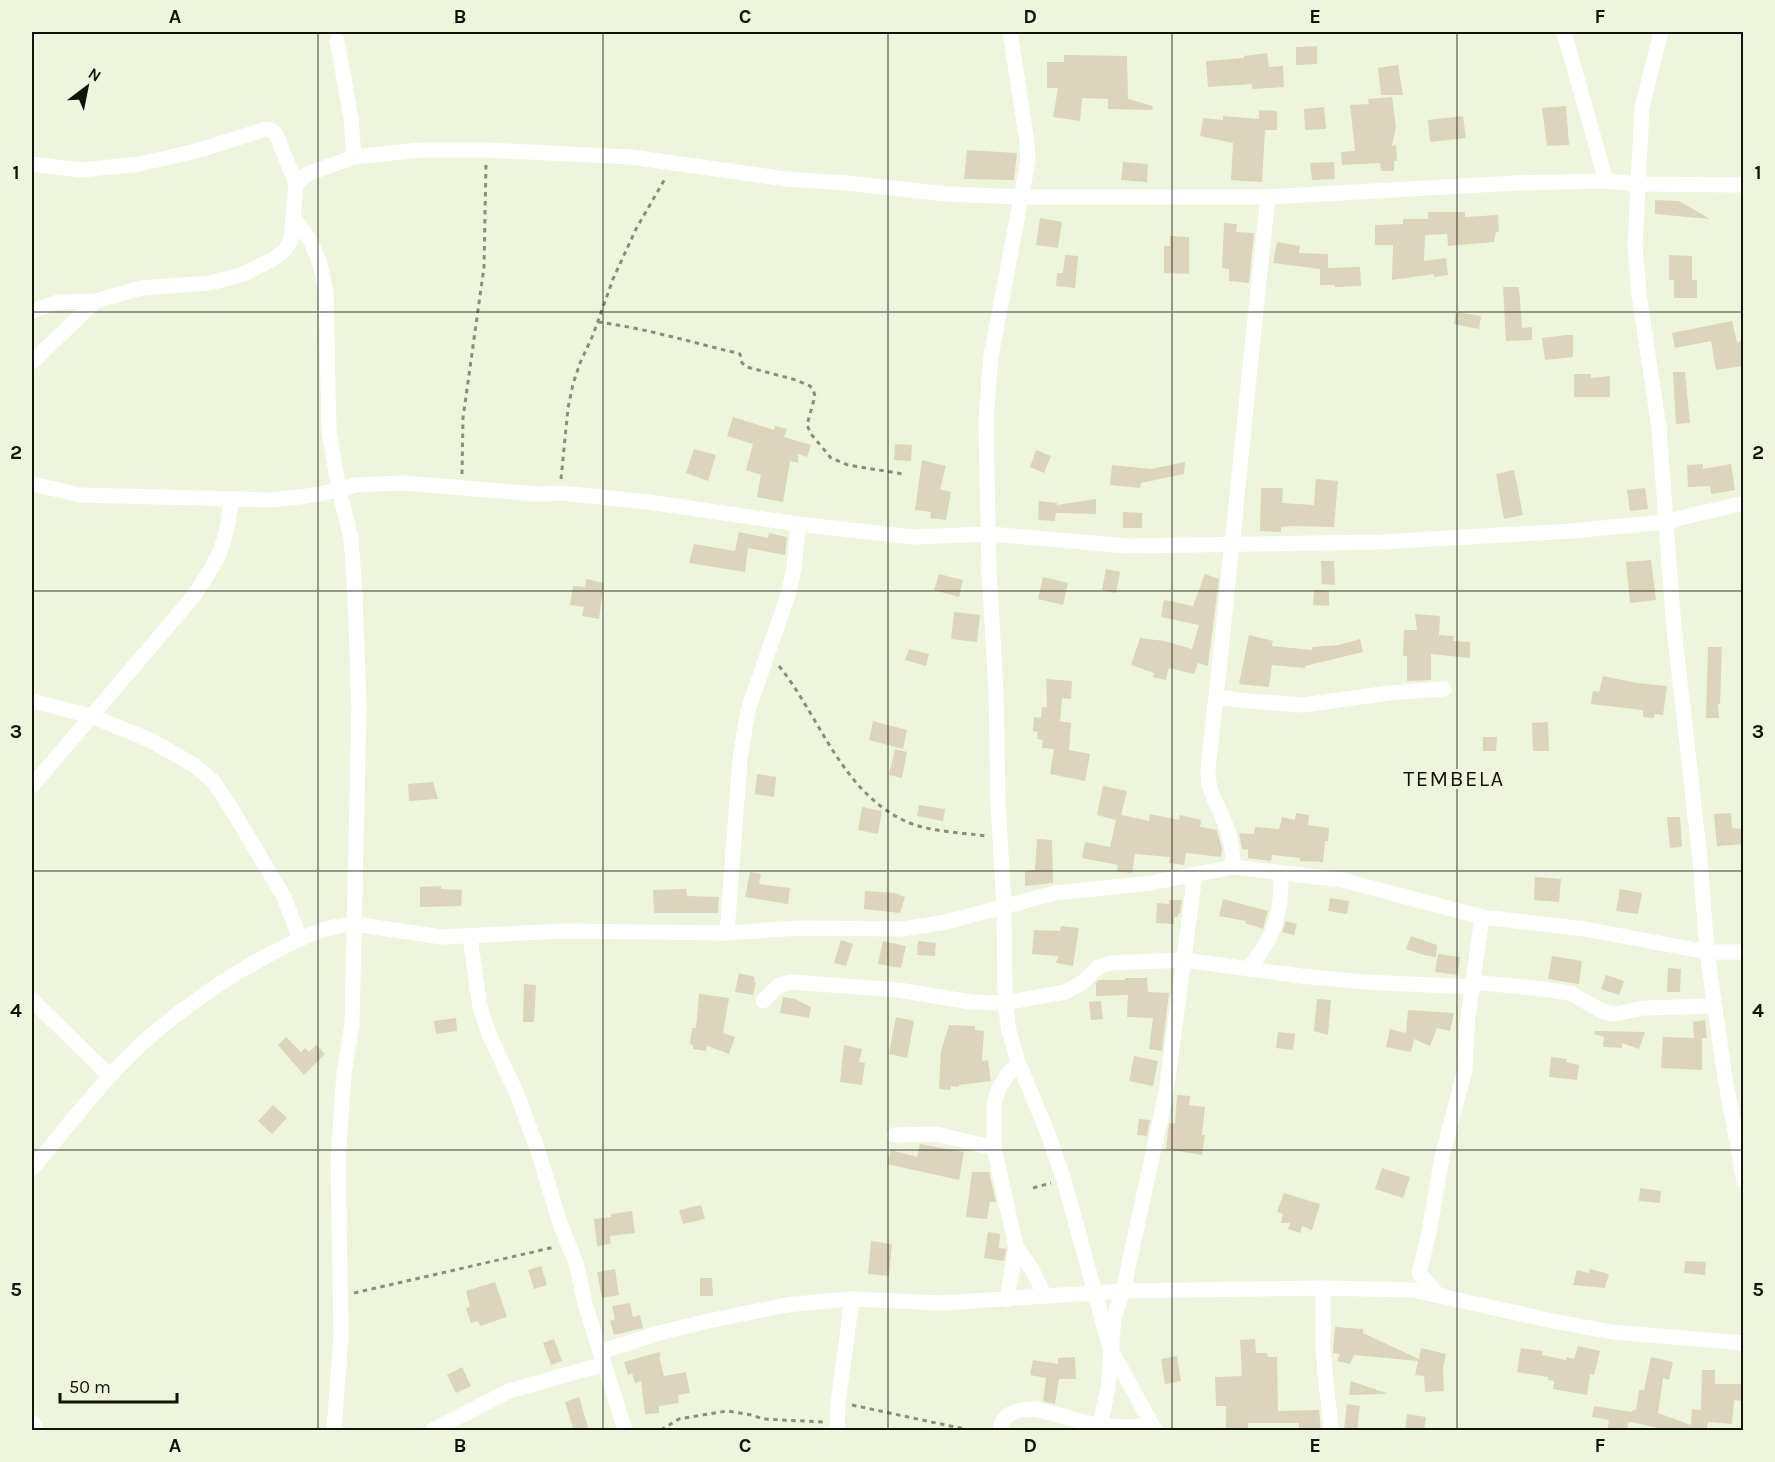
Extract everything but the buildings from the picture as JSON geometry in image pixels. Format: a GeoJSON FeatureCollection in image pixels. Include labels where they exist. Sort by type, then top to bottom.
{"type":"FeatureCollection","features":[{"type":"Feature","properties":{"kind":"street"},"geometry":{"type":"LineString","coordinates":[[1000,1431],[1004,1417],[1025,1409],[1035,1409],[1100,1428],[1153,1427],[1110,1348],[1064,1180],[1047,1131],[1018,1062],[1005,1003],[1004,906],[999,837],[996,690],[986,465],[991,356],[1028,161],[1010,32]]}},
{"type":"Feature","properties":{"kind":"street"},"geometry":{"type":"LineString","coordinates":[[1564,32],[1606,181]]}},
{"type":"Feature","properties":{"kind":"street"},"geometry":{"type":"LineString","coordinates":[[1661,32],[1642,107],[1635,245],[1639,294],[1659,428],[1664,522],[1700,860],[1707,952],[1743,1181]]}},
{"type":"Feature","properties":{"kind":"street"},"geometry":{"type":"LineString","coordinates":[[337,40],[350,110],[354,157]]}},
{"type":"Feature","properties":{"kind":"street"},"geometry":{"type":"LineString","coordinates":[[32,164],[81,170],[140,164],[200,150],[266,129],[276,134],[296,184],[291,240],[284,251],[273,259],[241,275],[210,283],[141,288],[96,301],[58,302],[32,311]]}},
{"type":"Feature","properties":{"kind":"street"},"geometry":{"type":"LineString","coordinates":[[296,184],[307,174],[354,157],[420,150],[486,150],[631,158],[786,178],[946,194],[1022,197],[1268,197],[1515,183],[1606,181],[1638,184],[1743,185]]}},
{"type":"Feature","properties":{"kind":"street"},"geometry":{"type":"LineString","coordinates":[[1233,867],[1229,833],[1224,818],[1214,802],[1208,783],[1208,767],[1268,197]]}},
{"type":"Feature","properties":{"kind":"street"},"geometry":{"type":"LineString","coordinates":[[294,218],[311,242],[320,264],[326,292],[329,431],[339,490],[351,538],[359,707],[352,1024],[344,1073],[338,1160],[341,1335],[334,1431]]}},
{"type":"Feature","properties":{"kind":"street"},"geometry":{"type":"LineString","coordinates":[[32,362],[96,301]]}},
{"type":"Feature","properties":{"kind":"street"},"geometry":{"type":"LineString","coordinates":[[32,484],[81,495],[271,500],[372,483],[462,487],[538,494],[561,493],[648,502],[798,524],[913,537],[989,534],[1128,546],[1380,542],[1572,531],[1664,522],[1743,503]]}},
{"type":"Feature","properties":{"kind":"street"},"geometry":{"type":"LineString","coordinates":[[32,786],[170,626],[216,564],[229,529],[231,499]]}},
{"type":"Feature","properties":{"kind":"street"},"geometry":{"type":"LineString","coordinates":[[727,933],[740,759],[748,710],[788,595],[794,569],[798,524]]}},
{"type":"Feature","properties":{"kind":"street"},"geometry":{"type":"LineString","coordinates":[[1216,697],[1303,705],[1389,693],[1443,689]]}},
{"type":"Feature","properties":{"kind":"street"},"geometry":{"type":"LineString","coordinates":[[32,700],[91,717],[171,750],[214,782],[284,897],[300,939]]}},
{"type":"Feature","properties":{"kind":"street"},"geometry":{"type":"LineString","coordinates":[[32,1169],[110,1076],[144,1042],[195,1003],[258,961],[300,939],[340,925],[353,924],[442,937],[564,931],[727,933],[800,928],[902,929],[946,922],[1055,893],[1151,883],[1233,867],[1342,880],[1482,917],[1586,928],[1707,952],[1743,952]]}},
{"type":"Feature","properties":{"kind":"street"},"geometry":{"type":"LineString","coordinates":[[1248,969],[1265,948],[1276,924],[1281,896],[1281,874]]}},
{"type":"Feature","properties":{"kind":"street"},"geometry":{"type":"LineString","coordinates":[[1100,1428],[1108,1388],[1114,1317],[1123,1291],[1166,1093],[1195,875]]}},
{"type":"Feature","properties":{"kind":"street"},"geometry":{"type":"LineString","coordinates":[[1392,1288],[1419,1273],[1431,1225],[1442,1157],[1465,1070],[1467,1024],[1482,917]]}},
{"type":"Feature","properties":{"kind":"street"},"geometry":{"type":"LineString","coordinates":[[470,937],[480,1007],[537,1148],[577,1266],[585,1304],[625,1431]]}},
{"type":"Feature","properties":{"kind":"street"},"geometry":{"type":"LineString","coordinates":[[763,1001],[778,986],[791,982],[899,990],[972,1002],[1005,1003],[1065,992],[1083,982],[1098,967],[1110,963],[1184,960],[1365,982],[1473,985],[1570,993],[1604,1012],[1615,1014],[1644,1008],[1715,1005]]}},
{"type":"Feature","properties":{"kind":"street"},"geometry":{"type":"LineString","coordinates":[[32,1000],[110,1076]]}},
{"type":"Feature","properties":{"kind":"street"},"geometry":{"type":"LineString","coordinates":[[1007,1300],[1016,1247],[994,1148],[994,1104],[999,1088],[1018,1062]]}},
{"type":"Feature","properties":{"kind":"street"},"geometry":{"type":"LineString","coordinates":[[894,1136],[936,1134],[994,1148]]}},
{"type":"Feature","properties":{"kind":"street"},"geometry":{"type":"LineString","coordinates":[[1016,1247],[1031,1268],[1045,1296]]}},
{"type":"Feature","properties":{"kind":"street"},"geometry":{"type":"LineString","coordinates":[[1419,1273],[1437,1294]]}},
{"type":"Feature","properties":{"kind":"street"},"geometry":{"type":"LineString","coordinates":[[1323,1288],[1324,1384],[1331,1430]]}},
{"type":"Feature","properties":{"kind":"street"},"geometry":{"type":"LineString","coordinates":[[433,1431],[509,1391],[602,1358],[660,1333],[787,1305],[852,1299],[942,1303],[1123,1291],[1392,1288],[1437,1294],[1612,1332],[1743,1343]]}},
{"type":"Feature","properties":{"kind":"street"},"geometry":{"type":"LineString","coordinates":[[837,1427],[838,1403],[852,1299]]}},
{"type":"Feature","properties":{"kind":"street"},"geometry":{"type":"LineString","coordinates":[[32,1422],[37,1431]]}},
{"type":"Feature","properties":{"kind":"path"},"geometry":{"type":"LineString","coordinates":[[462,487],[463,418],[484,267],[486,150]]}},
{"type":"Feature","properties":{"kind":"path"},"geometry":{"type":"LineString","coordinates":[[561,493],[563,451],[573,384],[636,229],[673,163]]}},
{"type":"Feature","properties":{"kind":"path"},"geometry":{"type":"LineString","coordinates":[[598,322],[629,326],[648,333],[740,354],[742,363],[747,367],[810,386],[815,396],[807,425],[811,434],[831,458],[848,465],[903,474]]}},
{"type":"Feature","properties":{"kind":"path"},"geometry":{"type":"LineString","coordinates":[[768,653],[789,679],[833,752],[874,801],[904,820],[926,828],[999,837]]}},
{"type":"Feature","properties":{"kind":"path"},"geometry":{"type":"LineString","coordinates":[[341,1297],[469,1265],[568,1244]]}},
{"type":"Feature","properties":{"kind":"path"},"geometry":{"type":"LineString","coordinates":[[838,1403],[969,1431]]}},
{"type":"Feature","properties":{"kind":"path"},"geometry":{"type":"LineString","coordinates":[[661,1431],[679,1419],[727,1411],[837,1427]]}},
{"type":"Feature","properties":{"kind":"district","name":"TEMBELA"},"geometry":{"type":"Point","coordinates":[1454,778]}}]}
